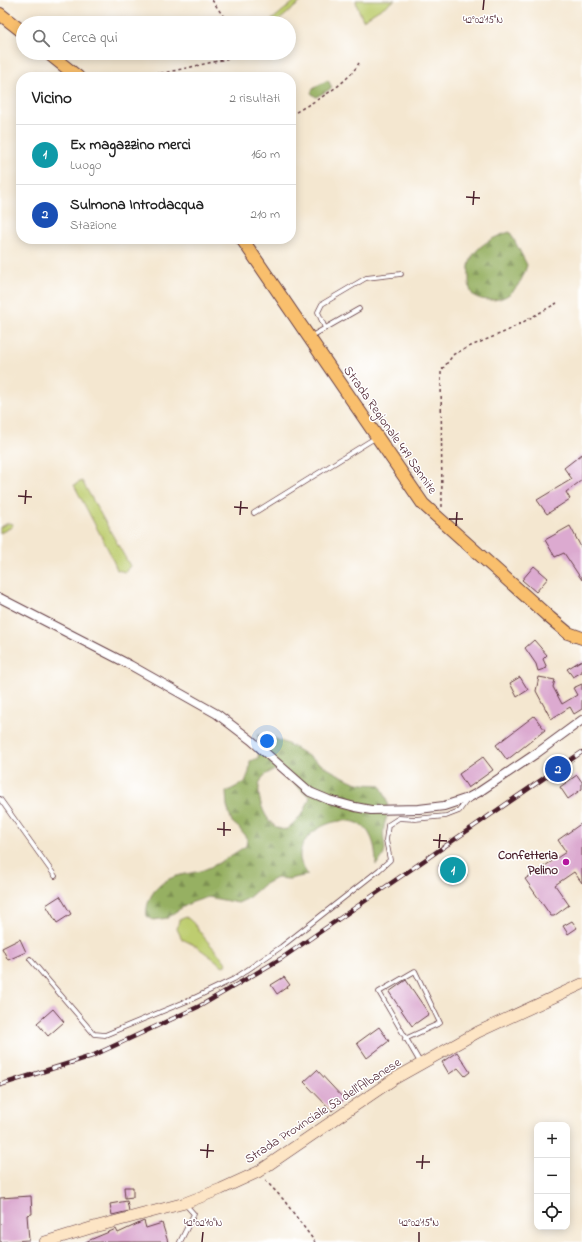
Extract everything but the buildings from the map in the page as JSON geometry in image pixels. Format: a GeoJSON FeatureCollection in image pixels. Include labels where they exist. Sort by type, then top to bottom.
{"type":"FeatureCollection","features":[{"type":"Feature","properties":{"kind":"main road"},"geometry":{"type":"LineString","coordinates":[[0,14],[16,27]]}},
{"type":"Feature","properties":{"kind":"main road"},"geometry":{"type":"LineString","coordinates":[[57,60],[72,72]]}},
{"type":"Feature","properties":{"kind":"main road","name":"Strada Regionale 479 Sannite"},"geometry":{"type":"LineString","coordinates":[[245,244],[423,504],[550,618],[568,633],[582,638]]}},
{"type":"Feature","properties":{"kind":"main road","name":"Strada Provinciale 53 dell'Albanese"},"geometry":{"type":"LineString","coordinates":[[45,1242],[94,1227],[185,1203],[258,1172],[394,1079],[478,1032],[582,984]]}},
{"type":"Feature","properties":{"kind":"street"},"geometry":{"type":"LineString","coordinates":[[0,598],[130,665],[211,711],[240,731],[302,786],[318,797],[355,807],[371,810],[419,809],[444,806],[468,798],[537,753],[582,720]]}},
{"type":"Feature","properties":{"kind":"lane"},"geometry":{"type":"LineString","coordinates":[[325,328],[318,312],[322,304],[366,278],[401,274]]}},
{"type":"Feature","properties":{"kind":"lane"},"geometry":{"type":"LineString","coordinates":[[309,338],[359,309]]}},
{"type":"Feature","properties":{"kind":"lane"},"geometry":{"type":"LineString","coordinates":[[254,513],[366,446],[377,437]]}},
{"type":"Feature","properties":{"kind":"lane"},"geometry":{"type":"LineString","coordinates":[[30,959],[94,1034],[106,1035],[192,999],[234,979],[281,947],[390,860],[386,840],[388,825],[399,818],[446,816],[459,811],[468,798]]}},
{"type":"Feature","properties":{"kind":"lane"},"geometry":{"type":"LineString","coordinates":[[0,799],[55,876]]}},
{"type":"Feature","properties":{"kind":"lane"},"geometry":{"type":"LineString","coordinates":[[405,1039],[440,1023],[415,971],[379,992],[405,1039],[421,1064]]}},
{"type":"Feature","properties":{"kind":"lane"},"geometry":{"type":"LineString","coordinates":[[180,1242],[194,1214],[185,1203]]}},
{"type":"Feature","properties":{"kind":"path"},"geometry":{"type":"LineString","coordinates":[[212,0],[223,16]]}},
{"type":"Feature","properties":{"kind":"path"},"geometry":{"type":"LineString","coordinates":[[168,72],[222,60]]}},
{"type":"Feature","properties":{"kind":"path"},"geometry":{"type":"LineString","coordinates":[[296,112],[344,82],[353,73],[359,63]]}},
{"type":"Feature","properties":{"kind":"path"},"geometry":{"type":"LineString","coordinates":[[442,521],[441,371],[454,354],[507,331],[557,303]]}},
{"type":"Feature","properties":{"kind":"path"},"geometry":{"type":"LineString","coordinates":[[258,1172],[283,1199],[315,1242]]}},
{"type":"Feature","properties":{"kind":"green space"},"geometry":{"type":"Polygon","coordinates":[[[296,0],[303,0],[284,16],[277,16],[296,0]]]}},
{"type":"Feature","properties":{"kind":"green space"},"geometry":{"type":"Polygon","coordinates":[[[356,0],[395,0],[363,20],[356,0]]]}},
{"type":"Feature","properties":{"kind":"green space"},"geometry":{"type":"Polygon","coordinates":[[[328,80],[332,88],[316,97],[311,93],[313,89],[328,80]]]}},
{"type":"Feature","properties":{"kind":"green space"},"geometry":{"type":"Polygon","coordinates":[[[510,232],[527,265],[519,284],[510,294],[498,299],[482,299],[473,295],[469,282],[469,266],[473,256],[476,251],[486,242],[510,232]]]}},
{"type":"Feature","properties":{"kind":"green space"},"geometry":{"type":"Polygon","coordinates":[[[82,481],[130,566],[125,572],[117,570],[110,553],[74,485],[82,481]]]}},
{"type":"Feature","properties":{"kind":"green space"},"geometry":{"type":"Polygon","coordinates":[[[8,523],[13,524],[12,527],[0,533],[0,527],[8,523]]]}},
{"type":"Feature","properties":{"kind":"green space"},"geometry":{"type":"Polygon","coordinates":[[[258,735],[270,737],[292,746],[333,772],[356,783],[380,785],[388,806],[383,833],[385,851],[381,860],[376,865],[373,842],[363,826],[352,822],[341,821],[329,824],[317,829],[308,837],[302,847],[300,860],[308,875],[289,879],[276,878],[263,885],[247,899],[238,903],[208,897],[190,903],[168,918],[153,920],[147,916],[149,900],[155,890],[164,882],[183,874],[203,870],[213,866],[246,846],[247,839],[239,828],[232,822],[227,806],[226,792],[245,782],[249,772],[250,761],[258,758],[258,735]],[[277,769],[265,775],[260,782],[259,797],[265,814],[275,826],[282,829],[287,829],[304,812],[310,797],[277,769]]]}},
{"type":"Feature","properties":{"kind":"green space"},"geometry":{"type":"Polygon","coordinates":[[[186,917],[193,923],[227,964],[223,966],[196,946],[182,939],[177,929],[179,920],[186,917]]]}},
{"type":"Feature","properties":{"kind":"railway"},"geometry":{"type":"LineString","coordinates":[[0,1085],[92,1056],[200,1006],[282,958],[582,752]]}},
{"type":"Feature","properties":{"kind":"place","name":"Sulmona Introdacqua"},"geometry":{"type":"Point","coordinates":[558,769]}},
{"type":"Feature","properties":{"kind":"place","name":"Confetteria Pelino"},"geometry":{"type":"Point","coordinates":[566,862]}},
{"type":"Feature","properties":{"kind":"place","name":"Ex magazzino merci"},"geometry":{"type":"Point","coordinates":[453,870]}}]}
